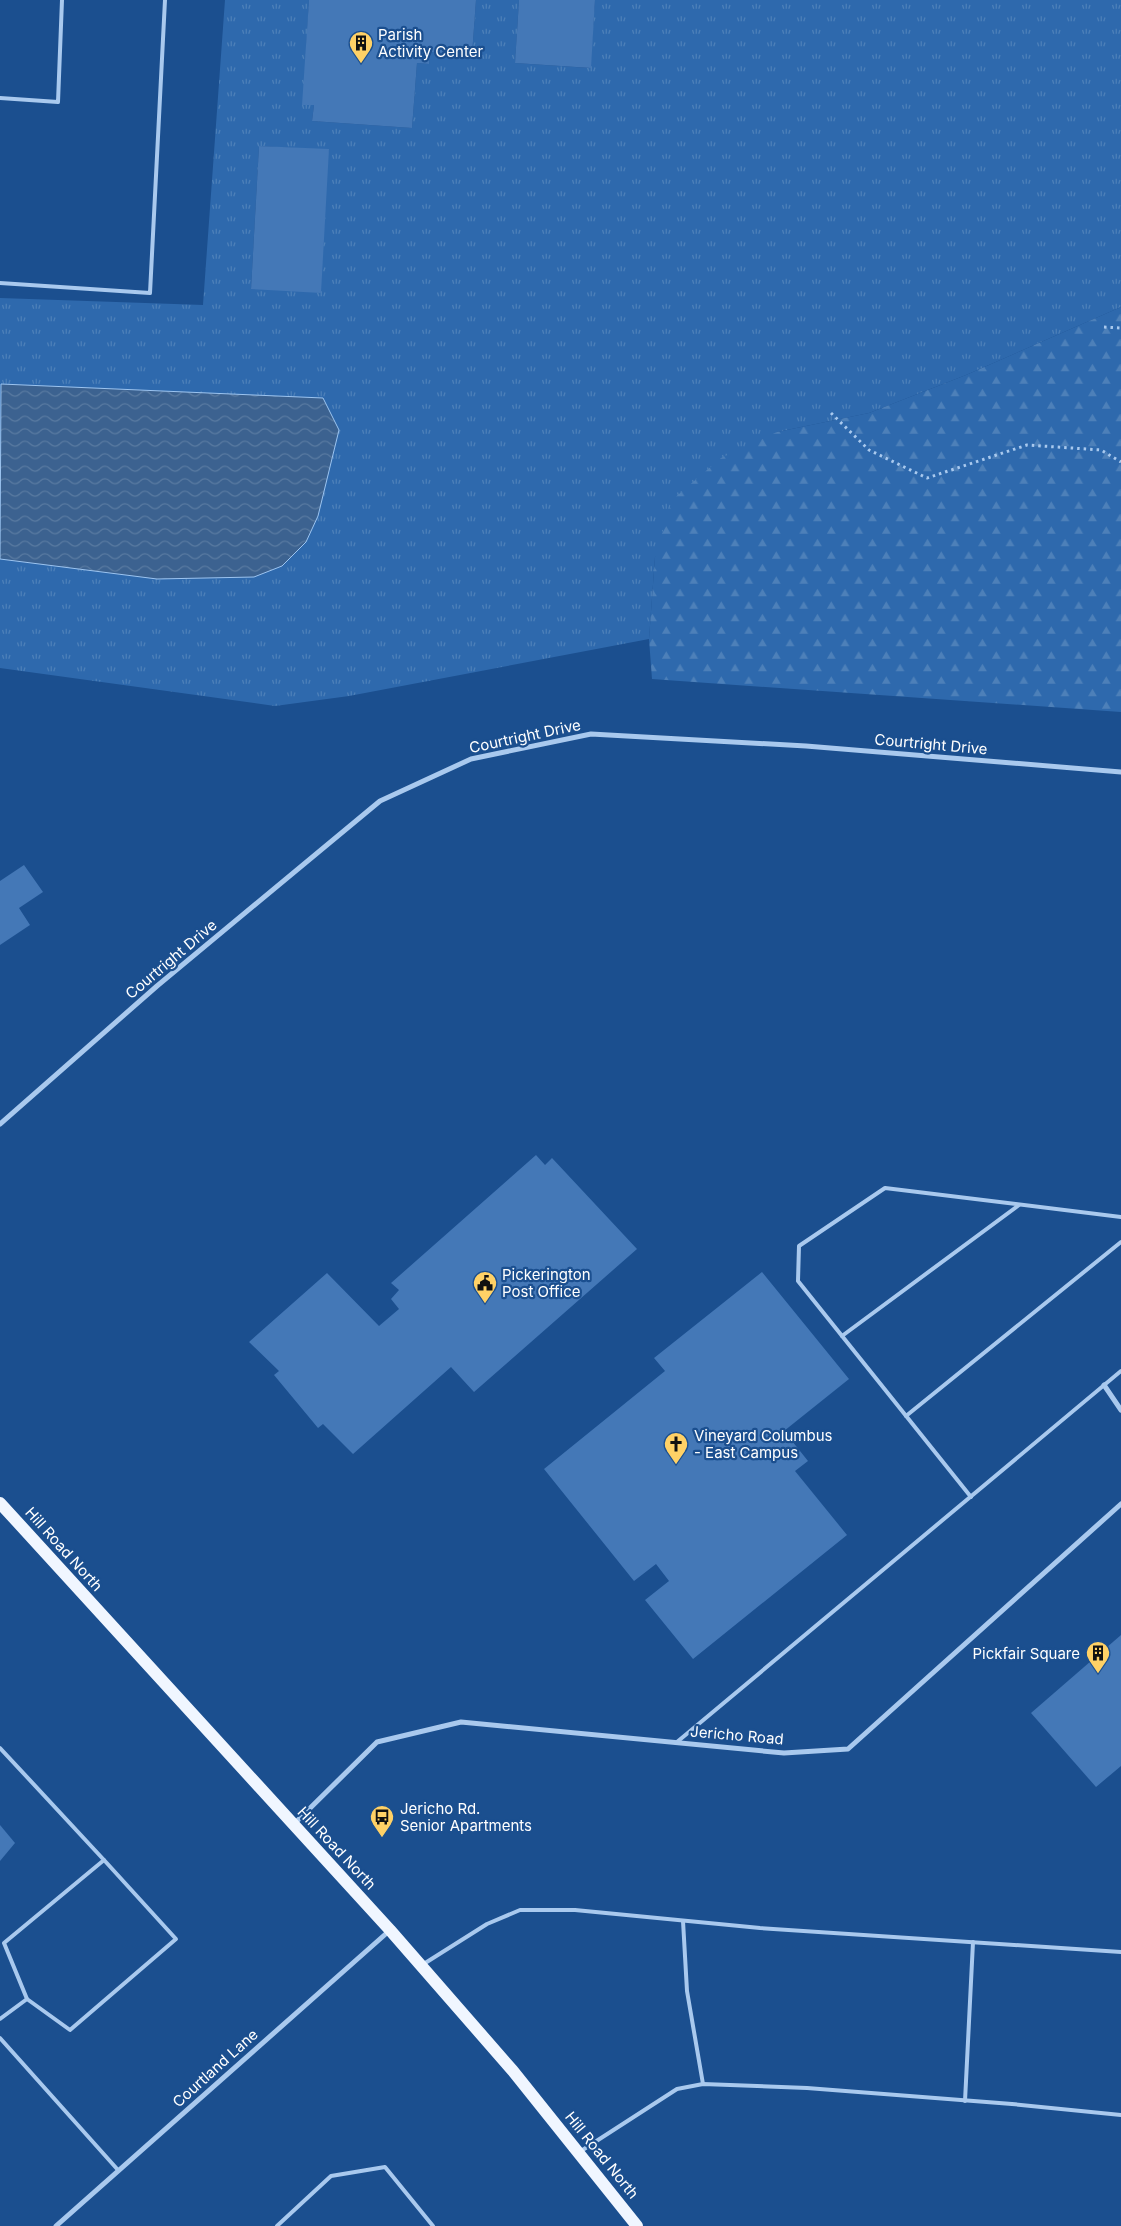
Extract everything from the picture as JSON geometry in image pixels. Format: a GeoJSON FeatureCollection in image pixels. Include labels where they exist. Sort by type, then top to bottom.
{"type":"FeatureCollection","features":[{"type":"Feature","properties":{"kind":"main road","name":"Hill Road North"},"geometry":{"type":"LineString","coordinates":[[0,1503],[390,1930],[512,2071],[637,2226]]}},
{"type":"Feature","properties":{"kind":"street","name":"Courtright Drive"},"geometry":{"type":"LineString","coordinates":[[0,1124],[158,986],[380,801],[471,759],[591,734],[806,746],[1121,772]]}},
{"type":"Feature","properties":{"kind":"street"},"geometry":{"type":"LineString","coordinates":[[1104,1385],[1121,1410]]}},
{"type":"Feature","properties":{"kind":"street","name":"Jericho Road"},"geometry":{"type":"LineString","coordinates":[[293,1825],[377,1742],[461,1722],[784,1753],[848,1749],[1121,1504]]}},
{"type":"Feature","properties":{"kind":"street","name":"Courtland Lane"},"geometry":{"type":"LineString","coordinates":[[56,2226],[390,1930]]}},
{"type":"Feature","properties":{"kind":"lane"},"geometry":{"type":"LineString","coordinates":[[0,98],[58,102],[62,0]]}},
{"type":"Feature","properties":{"kind":"lane"},"geometry":{"type":"LineString","coordinates":[[0,283],[150,293],[165,0]]}},
{"type":"Feature","properties":{"kind":"lane"},"geometry":{"type":"LineString","coordinates":[[971,1497],[798,1281],[799,1246],[884,1188],[1121,1217]]}},
{"type":"Feature","properties":{"kind":"lane"},"geometry":{"type":"LineString","coordinates":[[842,1336],[1019,1205]]}},
{"type":"Feature","properties":{"kind":"lane"},"geometry":{"type":"LineString","coordinates":[[906,1416],[1121,1242]]}},
{"type":"Feature","properties":{"kind":"lane"},"geometry":{"type":"LineString","coordinates":[[677,1742],[1121,1371]]}},
{"type":"Feature","properties":{"kind":"lane"},"geometry":{"type":"LineString","coordinates":[[0,1748],[104,1860],[176,1939],[70,2030],[27,1999],[4,1943],[104,1860]]}},
{"type":"Feature","properties":{"kind":"lane"},"geometry":{"type":"LineString","coordinates":[[420,1966],[487,1924],[520,1910],[575,1910],[760,1928],[1121,1952]]}},
{"type":"Feature","properties":{"kind":"lane"},"geometry":{"type":"LineString","coordinates":[[683,1920],[688,1991],[704,2084]]}},
{"type":"Feature","properties":{"kind":"lane"},"geometry":{"type":"LineString","coordinates":[[965,2101],[973,1942]]}},
{"type":"Feature","properties":{"kind":"lane"},"geometry":{"type":"LineString","coordinates":[[0,2019],[27,1999]]}},
{"type":"Feature","properties":{"kind":"lane"},"geometry":{"type":"LineString","coordinates":[[0,2038],[118,2170]]}},
{"type":"Feature","properties":{"kind":"lane"},"geometry":{"type":"LineString","coordinates":[[579,2152],[677,2089],[704,2084],[807,2088],[1121,2115]]}},
{"type":"Feature","properties":{"kind":"lane"},"geometry":{"type":"LineString","coordinates":[[277,2226],[330,2176],[385,2167],[433,2226]]}},
{"type":"Feature","properties":{"kind":"path"},"geometry":{"type":"LineString","coordinates":[[1104,327],[1121,328]]}},
{"type":"Feature","properties":{"kind":"path"},"geometry":{"type":"LineString","coordinates":[[831,413],[868,450],[927,478],[1027,445],[1101,450],[1121,462]]}},
{"type":"Feature","properties":{"kind":"green space"},"geometry":{"type":"Polygon","coordinates":[[[225,0],[309,0],[303,105],[314,105],[312,121],[412,128],[417,63],[429,64],[430,52],[472,55],[476,0],[519,0],[515,63],[590,68],[595,0],[1121,0],[1121,307],[966,375],[869,413],[777,432],[655,557],[649,639],[349,696],[275,706],[0,668],[0,298],[203,305],[225,0]],[[259,146],[251,289],[329,150],[259,146]]]}},
{"type":"Feature","properties":{"kind":"green space"},"geometry":{"type":"Polygon","coordinates":[[[1121,307],[1121,712],[652,679],[649,639],[655,557],[672,500],[721,458],[777,432],[869,413],[966,375],[1121,307]]]}},
{"type":"Feature","properties":{"kind":"water"},"geometry":{"type":"Polygon","coordinates":[[[1,384],[323,398],[339,430],[318,516],[306,542],[282,566],[254,577],[157,579],[0,559],[1,384]]]}},
{"type":"Feature","properties":{"kind":"building","name":"Parish Activity Center"},"geometry":{"type":"Polygon","coordinates":[[[309,0],[476,0],[472,55],[430,52],[429,64],[417,63],[412,128],[312,121],[314,105],[302,105],[309,0]]]}},
{"type":"Feature","properties":{"kind":"building"},"geometry":{"type":"Polygon","coordinates":[[[519,0],[595,0],[591,68],[515,63],[519,0]]]}},
{"type":"Feature","properties":{"kind":"building"},"geometry":{"type":"Polygon","coordinates":[[[259,146],[329,149],[321,293],[251,289],[259,146]]]}},
{"type":"Feature","properties":{"kind":"building"},"geometry":{"type":"Polygon","coordinates":[[[24,865],[43,892],[19,908],[30,925],[0,945],[0,881],[24,865]]]}},
{"type":"Feature","properties":{"kind":"building","name":"Pickerington Post Office"},"geometry":{"type":"Polygon","coordinates":[[[536,1155],[545,1165],[552,1158],[637,1249],[474,1392],[451,1367],[353,1454],[323,1424],[318,1428],[274,1375],[279,1371],[249,1342],[327,1273],[379,1326],[399,1309],[391,1299],[399,1290],[391,1283],[536,1155]]]}},
{"type":"Feature","properties":{"kind":"building","name":"Vineyard Columbus - East Campus"},"geometry":{"type":"Polygon","coordinates":[[[762,1272],[849,1379],[784,1431],[808,1461],[795,1471],[847,1535],[693,1659],[645,1600],[669,1581],[656,1564],[634,1581],[544,1469],[665,1371],[654,1358],[762,1272]]]}},
{"type":"Feature","properties":{"kind":"building","name":"Pickfair Square"},"geometry":{"type":"Polygon","coordinates":[[[1121,1635],[1121,1766],[1096,1787],[1031,1713],[1121,1635]]]}},
{"type":"Feature","properties":{"kind":"building"},"geometry":{"type":"Polygon","coordinates":[[[0,1825],[15,1843],[0,1861],[0,1825]]]}},
{"type":"Feature","properties":{"kind":"place","name":"Parish Activity Center"},"geometry":{"type":"Point","coordinates":[361,64]}},
{"type":"Feature","properties":{"kind":"place","name":"Pickerington Post Office"},"geometry":{"type":"Point","coordinates":[485,1304]}},
{"type":"Feature","properties":{"kind":"place","name":"Vineyard Columbus - East Campus"},"geometry":{"type":"Point","coordinates":[676,1465]}},
{"type":"Feature","properties":{"kind":"place","name":"Pickfair Square"},"geometry":{"type":"Point","coordinates":[1098,1674]}},
{"type":"Feature","properties":{"kind":"place","name":"Jericho Rd. Senior Apartments"},"geometry":{"type":"Point","coordinates":[382,1838]}}]}
